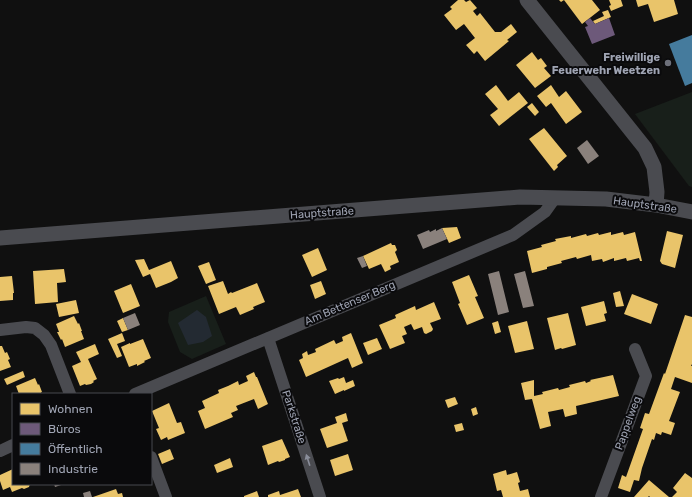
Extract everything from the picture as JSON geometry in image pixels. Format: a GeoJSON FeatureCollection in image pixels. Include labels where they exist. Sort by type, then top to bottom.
{"type":"FeatureCollection","features":[{"type":"Feature","properties":{"kind":"street"},"geometry":{"type":"LineString","coordinates":[[528,0],[644,148],[654,167],[657,192],[656,205]]}},
{"type":"Feature","properties":{"kind":"street","name":"Hauptstraße"},"geometry":{"type":"LineString","coordinates":[[0,238],[520,197],[606,199],[656,205],[692,212]]}},
{"type":"Feature","properties":{"kind":"street","name":"Am Bettenser Berg"},"geometry":{"type":"LineString","coordinates":[[137,393],[513,235],[545,212],[555,198]]}},
{"type":"Feature","properties":{"kind":"street"},"geometry":{"type":"LineString","coordinates":[[0,330],[26,327],[35,328],[44,335],[50,345],[70,393]]}},
{"type":"Feature","properties":{"kind":"street","name":"Parkstraße"},"geometry":{"type":"LineString","coordinates":[[268,338],[320,497]]}},
{"type":"Feature","properties":{"kind":"street","name":"Pappelweg"},"geometry":{"type":"LineString","coordinates":[[601,497],[646,376],[635,349]]}},
{"type":"Feature","properties":{"kind":"street"},"geometry":{"type":"LineString","coordinates":[[0,451],[12,445]]}},
{"type":"Feature","properties":{"kind":"street"},"geometry":{"type":"LineString","coordinates":[[152,460],[166,497]]}},
{"type":"Feature","properties":{"kind":"shaded area"},"geometry":{"type":"Polygon","coordinates":[[[692,92],[692,187],[689,186],[635,114],[692,92]]]}},
{"type":"Feature","properties":{"kind":"shaded area"},"geometry":{"type":"Polygon","coordinates":[[[206,296],[226,344],[192,359],[180,352],[168,322],[169,312],[206,296]]]}},
{"type":"Feature","properties":{"kind":"shaded area"},"geometry":{"type":"Polygon","coordinates":[[[197,310],[206,317],[212,336],[203,342],[188,345],[178,323],[197,310]]]}},
{"type":"Feature","properties":{"kind":"building: Wohnen"},"geometry":{"type":"Polygon","coordinates":[[[458,0],[464,0],[466,2],[470,0],[477,8],[473,11],[477,16],[480,13],[495,32],[501,32],[511,24],[517,32],[507,40],[509,41],[485,61],[477,51],[474,54],[466,45],[475,38],[464,24],[456,30],[444,15],[452,9],[450,7],[458,0]]]}},
{"type":"Feature","properties":{"kind":"building: Wohnen"},"geometry":{"type":"Polygon","coordinates":[[[564,0],[592,0],[600,10],[582,24],[564,0]]]}},
{"type":"Feature","properties":{"kind":"building: Wohnen"},"geometry":{"type":"Polygon","coordinates":[[[609,0],[621,0],[623,6],[611,11],[609,0]]]}},
{"type":"Feature","properties":{"kind":"building: Wohnen"},"geometry":{"type":"Polygon","coordinates":[[[636,0],[674,0],[678,14],[654,22],[648,4],[638,7],[636,0]]]}},
{"type":"Feature","properties":{"kind":"building: Wohnen"},"geometry":{"type":"Polygon","coordinates":[[[608,10],[611,17],[595,24],[593,21],[604,16],[602,12],[608,10]]]}},
{"type":"Feature","properties":{"kind":"building: Wohnen"},"geometry":{"type":"Polygon","coordinates":[[[532,52],[538,60],[541,58],[547,66],[544,68],[551,76],[535,88],[516,65],[532,52]]]}},
{"type":"Feature","properties":{"kind":"building: Wohnen"},"geometry":{"type":"Polygon","coordinates":[[[496,85],[508,101],[519,92],[528,103],[499,126],[490,115],[498,109],[485,94],[496,85]]]}},
{"type":"Feature","properties":{"kind":"building: Wohnen"},"geometry":{"type":"Polygon","coordinates":[[[551,85],[559,97],[566,91],[582,112],[566,124],[551,103],[546,107],[537,96],[551,85]]]}},
{"type":"Feature","properties":{"kind":"building: Wohnen"},"geometry":{"type":"Polygon","coordinates":[[[532,103],[539,112],[535,116],[527,107],[532,103]]]}},
{"type":"Feature","properties":{"kind":"building: Wohnen"},"geometry":{"type":"Polygon","coordinates":[[[544,128],[567,156],[557,165],[558,167],[554,171],[529,139],[544,128]]]}},
{"type":"Feature","properties":{"kind":"building: Wohnen"},"geometry":{"type":"Polygon","coordinates":[[[457,227],[461,238],[449,243],[442,228],[457,227]]]}},
{"type":"Feature","properties":{"kind":"building: Wohnen"},"geometry":{"type":"Polygon","coordinates":[[[667,231],[683,235],[675,268],[662,264],[660,261],[667,231]]]}},
{"type":"Feature","properties":{"kind":"building: Wohnen"},"geometry":{"type":"Polygon","coordinates":[[[611,232],[611,235],[623,232],[624,235],[635,232],[642,261],[640,261],[639,258],[627,261],[626,258],[614,261],[614,258],[603,262],[602,259],[592,261],[591,255],[561,261],[562,263],[532,273],[527,251],[556,241],[555,239],[571,236],[571,238],[586,234],[587,236],[598,233],[599,235],[611,232]]]}},
{"type":"Feature","properties":{"kind":"building: Wohnen"},"geometry":{"type":"Polygon","coordinates":[[[391,243],[392,245],[395,245],[397,250],[395,252],[399,262],[390,266],[391,269],[385,272],[381,264],[369,269],[363,256],[391,243]]]}},
{"type":"Feature","properties":{"kind":"building: Wohnen"},"geometry":{"type":"Polygon","coordinates":[[[318,248],[327,270],[312,277],[302,255],[318,248]]]}},
{"type":"Feature","properties":{"kind":"building: Wohnen"},"geometry":{"type":"Polygon","coordinates":[[[144,259],[149,270],[171,261],[178,278],[156,288],[150,274],[143,277],[135,260],[144,259]]]}},
{"type":"Feature","properties":{"kind":"building: Wohnen"},"geometry":{"type":"Polygon","coordinates":[[[209,262],[216,280],[206,284],[198,266],[209,262]]]}},
{"type":"Feature","properties":{"kind":"building: Wohnen"},"geometry":{"type":"Polygon","coordinates":[[[64,269],[66,282],[57,283],[58,302],[35,304],[33,271],[64,269]]]}},
{"type":"Feature","properties":{"kind":"building: Wohnen"},"geometry":{"type":"Polygon","coordinates":[[[469,275],[478,296],[475,297],[484,318],[467,325],[458,304],[460,303],[452,282],[469,275]]]}},
{"type":"Feature","properties":{"kind":"building: Wohnen"},"geometry":{"type":"Polygon","coordinates":[[[12,276],[14,293],[13,300],[0,301],[0,277],[12,276]]]}},
{"type":"Feature","properties":{"kind":"building: Wohnen"},"geometry":{"type":"Polygon","coordinates":[[[223,281],[228,294],[257,283],[265,302],[240,315],[236,307],[219,314],[208,286],[223,281]]]}},
{"type":"Feature","properties":{"kind":"building: Wohnen"},"geometry":{"type":"Polygon","coordinates":[[[321,281],[326,294],[315,299],[310,285],[321,281]]]}},
{"type":"Feature","properties":{"kind":"building: Wohnen"},"geometry":{"type":"Polygon","coordinates":[[[131,284],[140,306],[123,313],[114,291],[131,284]]]}},
{"type":"Feature","properties":{"kind":"building: Wohnen"},"geometry":{"type":"Polygon","coordinates":[[[620,291],[624,306],[616,307],[613,293],[620,291]]]}},
{"type":"Feature","properties":{"kind":"building: Wohnen"},"geometry":{"type":"Polygon","coordinates":[[[632,294],[658,304],[651,324],[624,314],[632,294]]]}},
{"type":"Feature","properties":{"kind":"building: Wohnen"},"geometry":{"type":"Polygon","coordinates":[[[76,300],[79,313],[59,317],[56,304],[76,300]]]}},
{"type":"Feature","properties":{"kind":"building: Wohnen"},"geometry":{"type":"Polygon","coordinates":[[[604,301],[607,313],[604,314],[606,321],[586,326],[581,307],[604,301]]]}},
{"type":"Feature","properties":{"kind":"building: Wohnen"},"geometry":{"type":"Polygon","coordinates":[[[434,302],[441,319],[430,323],[433,329],[432,331],[426,334],[424,333],[422,327],[414,330],[411,324],[404,327],[407,334],[402,336],[405,343],[390,349],[379,325],[396,318],[395,315],[415,306],[416,310],[434,302]]]}},
{"type":"Feature","properties":{"kind":"building: Wohnen"},"geometry":{"type":"Polygon","coordinates":[[[568,313],[576,345],[555,350],[547,318],[568,313]]]}},
{"type":"Feature","properties":{"kind":"building: Wohnen"},"geometry":{"type":"Polygon","coordinates":[[[685,315],[692,317],[692,383],[675,377],[671,389],[680,392],[669,421],[675,423],[671,435],[662,432],[661,435],[656,433],[654,440],[652,439],[639,481],[634,480],[630,492],[618,488],[622,475],[626,477],[643,429],[640,428],[645,413],[649,414],[664,373],[665,374],[685,315]]]}},
{"type":"Feature","properties":{"kind":"building: Wohnen"},"geometry":{"type":"Polygon","coordinates":[[[74,316],[78,324],[79,323],[84,339],[65,347],[57,332],[59,332],[56,324],[74,316]]]}},
{"type":"Feature","properties":{"kind":"building: Wohnen"},"geometry":{"type":"Polygon","coordinates":[[[123,318],[128,330],[122,332],[117,321],[123,318]]]}},
{"type":"Feature","properties":{"kind":"building: Wohnen"},"geometry":{"type":"Polygon","coordinates":[[[498,321],[501,332],[495,334],[492,323],[498,321]]]}},
{"type":"Feature","properties":{"kind":"building: Wohnen"},"geometry":{"type":"Polygon","coordinates":[[[527,321],[534,349],[515,353],[508,326],[527,321]]]}},
{"type":"Feature","properties":{"kind":"building: Wohnen"},"geometry":{"type":"Polygon","coordinates":[[[122,333],[125,341],[117,344],[122,356],[117,358],[108,339],[122,333]]]}},
{"type":"Feature","properties":{"kind":"building: Wohnen"},"geometry":{"type":"Polygon","coordinates":[[[351,333],[363,363],[352,368],[348,358],[306,377],[299,360],[303,358],[302,354],[307,351],[308,355],[316,352],[315,349],[334,340],[336,344],[343,341],[342,337],[351,333]]]}},
{"type":"Feature","properties":{"kind":"building: Wohnen"},"geometry":{"type":"Polygon","coordinates":[[[377,338],[382,349],[368,355],[363,343],[377,338]]]}},
{"type":"Feature","properties":{"kind":"building: Wohnen"},"geometry":{"type":"Polygon","coordinates":[[[143,339],[151,358],[137,366],[137,364],[129,367],[121,347],[143,339]]]}},
{"type":"Feature","properties":{"kind":"building: Wohnen"},"geometry":{"type":"Polygon","coordinates":[[[95,344],[99,354],[88,359],[97,379],[91,384],[80,386],[72,366],[81,362],[76,352],[95,344]]]}},
{"type":"Feature","properties":{"kind":"building: Wohnen"},"geometry":{"type":"Polygon","coordinates":[[[0,346],[2,346],[5,353],[7,352],[11,367],[0,371],[0,346]]]}},
{"type":"Feature","properties":{"kind":"building: Wohnen"},"geometry":{"type":"Polygon","coordinates":[[[23,371],[25,377],[7,385],[4,379],[23,371]]]}},
{"type":"Feature","properties":{"kind":"building: Wohnen"},"geometry":{"type":"Polygon","coordinates":[[[254,372],[268,404],[258,409],[254,399],[236,406],[238,410],[231,413],[233,417],[205,429],[198,411],[205,408],[202,401],[219,393],[218,390],[238,381],[239,385],[248,381],[246,376],[254,372]]]}},
{"type":"Feature","properties":{"kind":"building: Wohnen"},"geometry":{"type":"Polygon","coordinates":[[[613,375],[619,396],[576,406],[577,414],[565,417],[563,409],[548,412],[551,426],[540,429],[532,399],[525,400],[521,383],[534,380],[534,396],[543,394],[542,392],[558,388],[559,390],[570,387],[569,385],[585,381],[586,383],[591,381],[590,380],[613,375]]]}},
{"type":"Feature","properties":{"kind":"building: Wohnen"},"geometry":{"type":"Polygon","coordinates":[[[344,377],[346,383],[353,380],[355,386],[335,394],[329,381],[344,377]]]}},
{"type":"Feature","properties":{"kind":"building: Wohnen"},"geometry":{"type":"Polygon","coordinates":[[[35,378],[42,392],[19,393],[16,386],[35,378]]]}},
{"type":"Feature","properties":{"kind":"building: Wohnen"},"geometry":{"type":"Polygon","coordinates":[[[455,397],[458,404],[448,408],[445,400],[455,397]]]}},
{"type":"Feature","properties":{"kind":"building: Wohnen"},"geometry":{"type":"Polygon","coordinates":[[[169,403],[177,423],[181,422],[185,433],[168,440],[167,437],[161,440],[156,429],[159,428],[152,411],[169,403]]]}},
{"type":"Feature","properties":{"kind":"building: Wohnen"},"geometry":{"type":"Polygon","coordinates":[[[476,407],[478,414],[473,416],[471,409],[476,407]]]}},
{"type":"Feature","properties":{"kind":"building: Wohnen"},"geometry":{"type":"Polygon","coordinates":[[[346,413],[348,421],[342,423],[348,441],[327,448],[320,429],[337,423],[335,417],[346,413]]]}},
{"type":"Feature","properties":{"kind":"building: Wohnen"},"geometry":{"type":"Polygon","coordinates":[[[462,423],[464,430],[456,432],[454,425],[462,423]]]}},
{"type":"Feature","properties":{"kind":"building: Wohnen"},"geometry":{"type":"Polygon","coordinates":[[[282,439],[290,457],[268,465],[262,446],[282,439]]]}},
{"type":"Feature","properties":{"kind":"building: Wohnen"},"geometry":{"type":"Polygon","coordinates":[[[170,449],[174,459],[162,464],[158,454],[170,449]]]}},
{"type":"Feature","properties":{"kind":"building: Wohnen"},"geometry":{"type":"Polygon","coordinates":[[[348,454],[353,470],[335,476],[330,460],[348,454]]]}},
{"type":"Feature","properties":{"kind":"building: Wohnen"},"geometry":{"type":"Polygon","coordinates":[[[230,458],[233,467],[217,473],[214,465],[230,458]]]}},
{"type":"Feature","properties":{"kind":"building: Wohnen"},"geometry":{"type":"Polygon","coordinates":[[[12,469],[12,485],[30,485],[29,487],[12,492],[10,487],[3,490],[0,475],[12,469]]]}},
{"type":"Feature","properties":{"kind":"building: Wohnen"},"geometry":{"type":"Polygon","coordinates":[[[506,470],[507,475],[517,472],[520,482],[518,483],[520,491],[528,489],[530,497],[503,497],[501,490],[497,491],[493,474],[506,470]]]}},
{"type":"Feature","properties":{"kind":"building: Wohnen"},"geometry":{"type":"Polygon","coordinates":[[[685,473],[692,478],[692,497],[672,497],[677,492],[673,488],[685,473]]]}},
{"type":"Feature","properties":{"kind":"building: Wohnen"},"geometry":{"type":"Polygon","coordinates":[[[649,480],[669,497],[634,497],[649,480]]]}},
{"type":"Feature","properties":{"kind":"building: Wohnen"},"geometry":{"type":"Polygon","coordinates":[[[116,489],[118,494],[122,493],[123,497],[93,497],[116,489]]]}},
{"type":"Feature","properties":{"kind":"building: Wohnen"},"geometry":{"type":"Polygon","coordinates":[[[298,489],[301,497],[268,497],[268,495],[279,491],[280,495],[298,489]]]}},
{"type":"Feature","properties":{"kind":"building: Wohnen"},"geometry":{"type":"Polygon","coordinates":[[[257,491],[259,497],[244,497],[244,496],[257,491]]]}},
{"type":"Feature","properties":{"kind":"building: Büros"},"geometry":{"type":"Polygon","coordinates":[[[590,18],[595,24],[609,18],[615,35],[592,44],[585,27],[588,26],[585,22],[590,18]]]}},
{"type":"Feature","properties":{"kind":"building: Öffentlich"},"geometry":{"type":"Polygon","coordinates":[[[692,35],[692,83],[685,86],[669,44],[692,35]]]}},
{"type":"Feature","properties":{"kind":"building: Industrie"},"geometry":{"type":"Polygon","coordinates":[[[587,140],[599,156],[588,164],[577,148],[587,140]]]}},
{"type":"Feature","properties":{"kind":"building: Industrie"},"geometry":{"type":"Polygon","coordinates":[[[442,228],[447,239],[423,249],[417,235],[429,230],[430,232],[442,228]]]}},
{"type":"Feature","properties":{"kind":"building: Industrie"},"geometry":{"type":"Polygon","coordinates":[[[363,256],[367,266],[362,268],[357,258],[363,256]]]}},
{"type":"Feature","properties":{"kind":"building: Industrie"},"geometry":{"type":"Polygon","coordinates":[[[499,271],[509,312],[498,315],[488,274],[499,271]]]}},
{"type":"Feature","properties":{"kind":"building: Industrie"},"geometry":{"type":"Polygon","coordinates":[[[525,271],[534,306],[523,308],[514,274],[525,271]]]}},
{"type":"Feature","properties":{"kind":"building: Industrie"},"geometry":{"type":"Polygon","coordinates":[[[135,313],[140,325],[128,330],[123,318],[135,313]]]}},
{"type":"Feature","properties":{"kind":"building: Industrie"},"geometry":{"type":"Polygon","coordinates":[[[90,491],[92,497],[84,497],[83,493],[90,491]]]}},
{"type":"Feature","properties":{"kind":"place","name":"Freiwillige Feuerwehr Weetzen"},"geometry":{"type":"Point","coordinates":[668,63]}}]}
